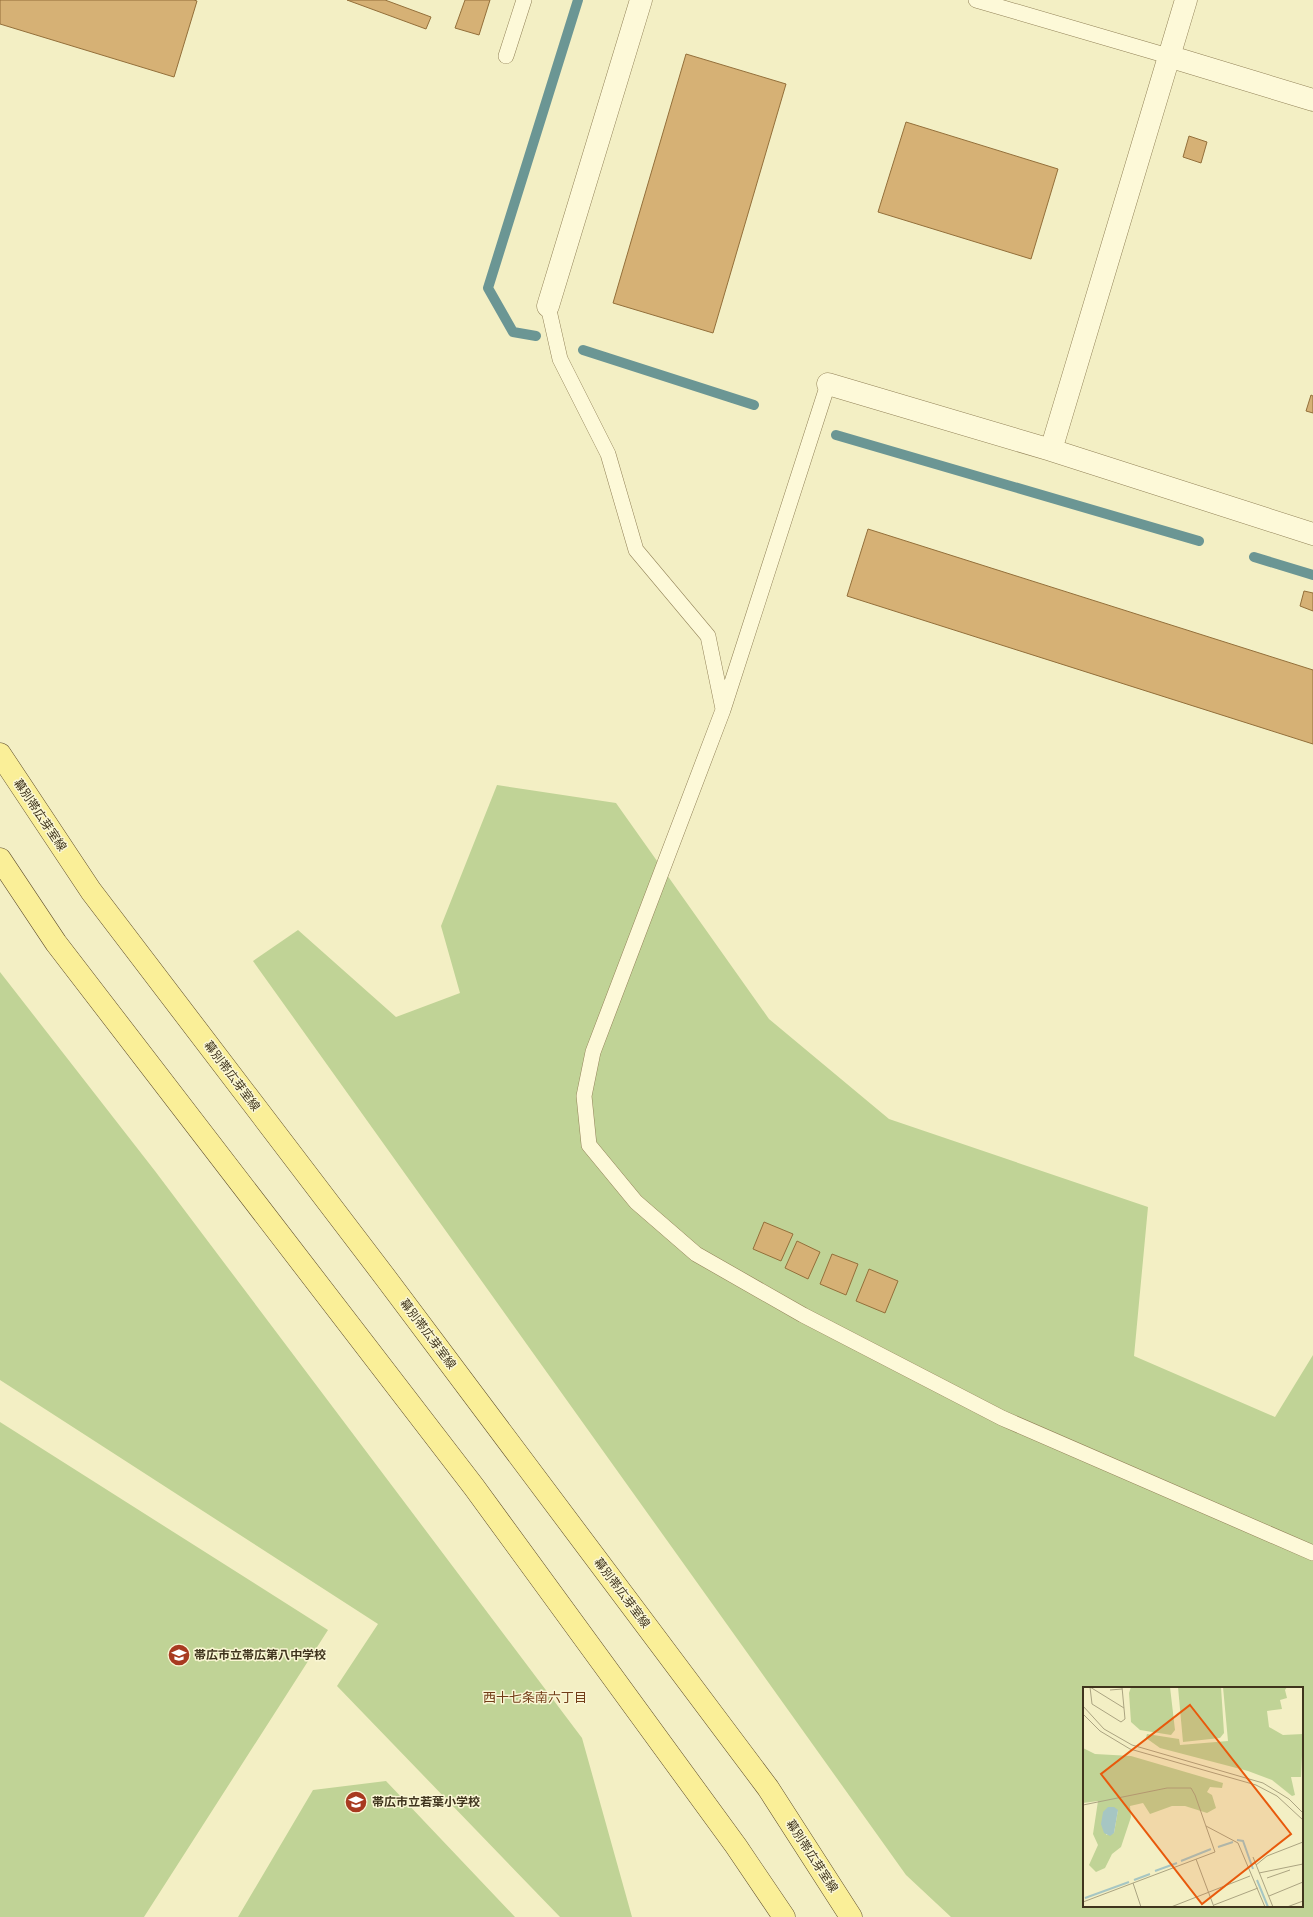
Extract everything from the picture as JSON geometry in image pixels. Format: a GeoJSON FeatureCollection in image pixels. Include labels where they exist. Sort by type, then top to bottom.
{"type":"FeatureCollection","features":[{"type":"Feature","properties":{"kind":"main road","name":"幕別帯広芽室線"},"geometry":{"type":"LineString","coordinates":[[0,754],[92,891],[385,1277],[768,1788],[851,1917]]}},
{"type":"Feature","properties":{"kind":"main road"},"geometry":{"type":"LineString","coordinates":[[0,859],[56,943],[474,1487],[736,1846],[784,1917]]}},
{"type":"Feature","properties":{"kind":"street"},"geometry":{"type":"LineString","coordinates":[[548,306],[641,0]]}},
{"type":"Feature","properties":{"kind":"street"},"geometry":{"type":"LineString","coordinates":[[1051,450],[1186,0]]}},
{"type":"Feature","properties":{"kind":"street"},"geometry":{"type":"LineString","coordinates":[[1168,56],[1313,100]]}},
{"type":"Feature","properties":{"kind":"street"},"geometry":{"type":"LineString","coordinates":[[828,384],[1051,450],[1313,534]]}},
{"type":"Feature","properties":{"kind":"lane"},"geometry":{"type":"LineString","coordinates":[[506,56],[524,0]]}},
{"type":"Feature","properties":{"kind":"lane"},"geometry":{"type":"LineString","coordinates":[[976,0],[1168,56]]}},
{"type":"Feature","properties":{"kind":"lane"},"geometry":{"type":"LineString","coordinates":[[548,306],[560,359],[608,454],[636,550],[708,636],[723,710]]}},
{"type":"Feature","properties":{"kind":"lane"},"geometry":{"type":"LineString","coordinates":[[828,384],[723,710],[594,1052],[584,1096],[589,1145],[636,1202],[696,1254],[769,1296],[1002,1418],[1313,1552]]}},
{"type":"Feature","properties":{"kind":"green space"},"geometry":{"type":"Polygon","coordinates":[[[497,785],[616,803],[769,1019],[889,1119],[1148,1207],[1134,1356],[1275,1417],[1313,1355],[1313,1917],[951,1917],[906,1875],[253,961],[298,930],[396,1017],[460,993],[441,926],[497,785]]]}},
{"type":"Feature","properties":{"kind":"green space"},"geometry":{"type":"Polygon","coordinates":[[[0,972],[155,1171],[582,1738],[632,1917],[560,1917],[337,1686],[378,1624],[0,1380],[0,972]]]}},
{"type":"Feature","properties":{"kind":"green space","name":"帯広市立帯広第八中学校"},"geometry":{"type":"Polygon","coordinates":[[[0,1422],[328,1630],[144,1917],[0,1917],[0,1422]]]}},
{"type":"Feature","properties":{"kind":"green space"},"geometry":{"type":"Polygon","coordinates":[[[386,1781],[515,1917],[238,1917],[313,1790],[386,1781]]]}},
{"type":"Feature","properties":{"kind":"building"},"geometry":{"type":"Polygon","coordinates":[[[0,0],[197,1],[174,77],[0,24],[0,0]]]}},
{"type":"Feature","properties":{"kind":"building"},"geometry":{"type":"Polygon","coordinates":[[[347,0],[385,0],[431,17],[426,29],[347,0]]]}},
{"type":"Feature","properties":{"kind":"building"},"geometry":{"type":"Polygon","coordinates":[[[465,0],[490,0],[479,35],[455,28],[465,0]]]}},
{"type":"Feature","properties":{"kind":"building"},"geometry":{"type":"Polygon","coordinates":[[[686,54],[786,84],[713,333],[613,303],[686,54]]]}},
{"type":"Feature","properties":{"kind":"building"},"geometry":{"type":"Polygon","coordinates":[[[906,122],[1058,169],[1031,259],[878,212],[906,122]]]}},
{"type":"Feature","properties":{"kind":"building"},"geometry":{"type":"Polygon","coordinates":[[[1189,136],[1207,142],[1201,163],[1183,157],[1189,136]]]}},
{"type":"Feature","properties":{"kind":"building"},"geometry":{"type":"Polygon","coordinates":[[[1311,395],[1313,396],[1313,413],[1306,411],[1311,395]]]}},
{"type":"Feature","properties":{"kind":"building"},"geometry":{"type":"Polygon","coordinates":[[[868,529],[1313,670],[1313,744],[847,596],[868,529]]]}},
{"type":"Feature","properties":{"kind":"building"},"geometry":{"type":"Polygon","coordinates":[[[1304,591],[1313,593],[1313,611],[1300,606],[1304,591]]]}},
{"type":"Feature","properties":{"kind":"building"},"geometry":{"type":"Polygon","coordinates":[[[764,1222],[793,1234],[781,1261],[753,1249],[764,1222]]]}},
{"type":"Feature","properties":{"kind":"building"},"geometry":{"type":"Polygon","coordinates":[[[797,1241],[820,1252],[808,1279],[785,1268],[797,1241]]]}},
{"type":"Feature","properties":{"kind":"building"},"geometry":{"type":"Polygon","coordinates":[[[832,1254],[858,1264],[846,1295],[820,1284],[832,1254]]]}},
{"type":"Feature","properties":{"kind":"building"},"geometry":{"type":"Polygon","coordinates":[[[869,1269],[898,1281],[885,1313],[856,1301],[869,1269]]]}},
{"type":"Feature","properties":{"kind":"waterway"},"geometry":{"type":"LineString","coordinates":[[536,336],[513,332],[488,288],[578,0]]}},
{"type":"Feature","properties":{"kind":"waterway"},"geometry":{"type":"LineString","coordinates":[[583,350],[754,405]]}},
{"type":"Feature","properties":{"kind":"waterway"},"geometry":{"type":"LineString","coordinates":[[836,435],[1199,541]]}},
{"type":"Feature","properties":{"kind":"waterway"},"geometry":{"type":"LineString","coordinates":[[1254,557],[1313,575]]}},
{"type":"Feature","properties":{"kind":"place","name":"帯広市立帯広第八中学校"},"geometry":{"type":"Point","coordinates":[179,1655]}},
{"type":"Feature","properties":{"kind":"place","name":"帯広市立若葉小学校"},"geometry":{"type":"Point","coordinates":[356,1802]}},
{"type":"Feature","properties":{"kind":"district","name":"西十七条南六丁目"},"geometry":{"type":"Point","coordinates":[535,1697]}}]}
